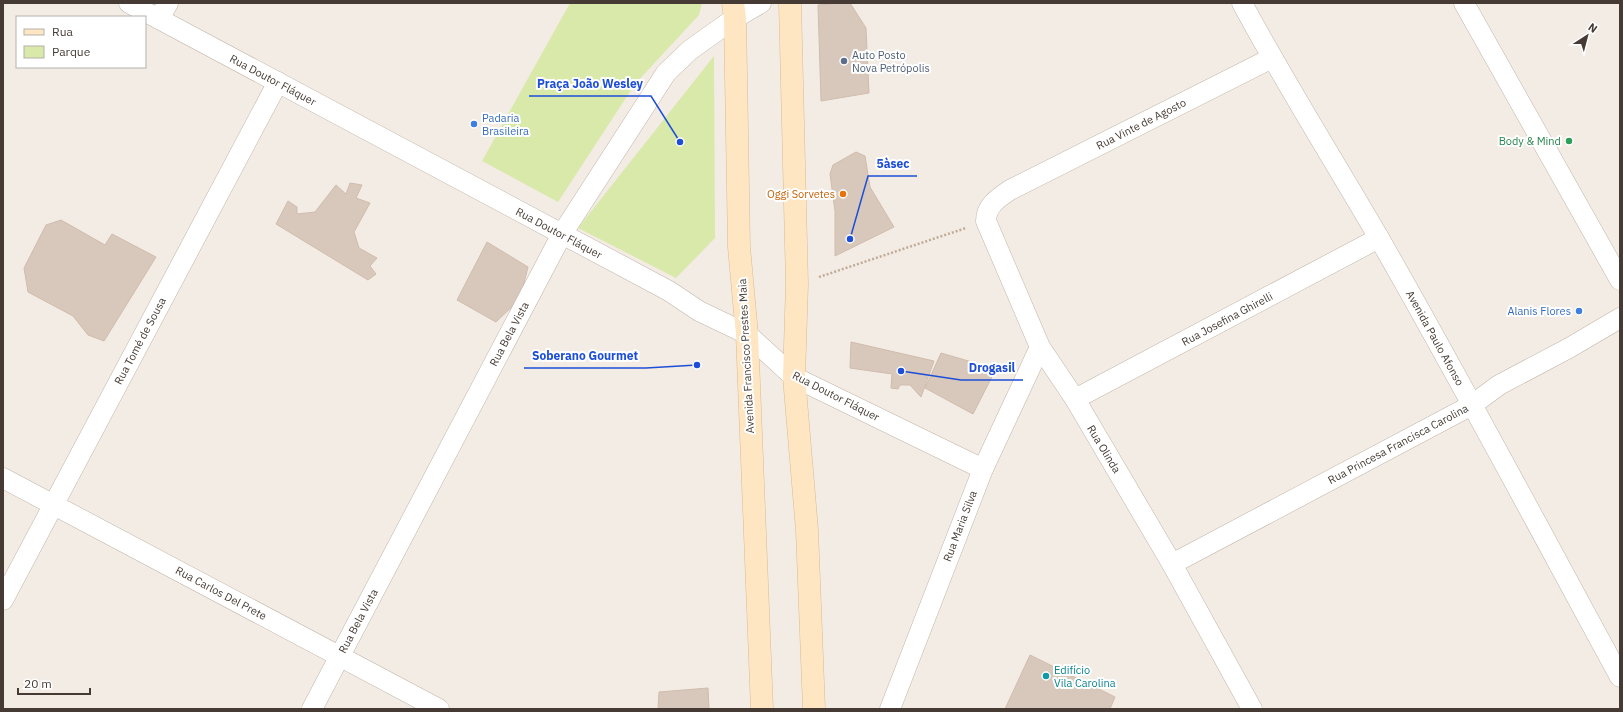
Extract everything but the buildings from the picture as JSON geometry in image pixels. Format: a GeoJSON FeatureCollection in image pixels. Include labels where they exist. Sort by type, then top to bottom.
{"type":"FeatureCollection","features":[{"type":"Feature","properties":{"kind":"main road"},"geometry":{"type":"LineString","coordinates":[[790,3],[797,284],[794,377],[807,530],[814,709]]}},
{"type":"Feature","properties":{"kind":"main road","name":"Avenida Francisco Prestes Maia"},"geometry":{"type":"LineString","coordinates":[[734,11],[739,246],[747,334],[762,709]]}},
{"type":"Feature","properties":{"kind":"street","name":"Rua Doutor Fláquer"},"geometry":{"type":"LineString","coordinates":[[130,3],[164,11],[278,82],[668,291],[699,311],[747,334],[794,377],[982,468]]}},
{"type":"Feature","properties":{"kind":"street","name":"Rua Bela Vista"},"geometry":{"type":"LineString","coordinates":[[312,709],[562,234],[666,73],[734,11],[761,3]]}},
{"type":"Feature","properties":{"kind":"street","name":"Avenida Paulo Afonso"},"geometry":{"type":"LineString","coordinates":[[1242,3],[1272,58],[1379,238],[1620,677]]}},
{"type":"Feature","properties":{"kind":"street"},"geometry":{"type":"LineString","coordinates":[[1464,3],[1620,280]]}},
{"type":"Feature","properties":{"kind":"street","name":"Rua Vinte de Agosto"},"geometry":{"type":"LineString","coordinates":[[1010,190],[1272,58]]}},
{"type":"Feature","properties":{"kind":"street","name":"Rua Tomé de Sousa"},"geometry":{"type":"LineString","coordinates":[[3,600],[278,82]]}},
{"type":"Feature","properties":{"kind":"street","name":"Rua Olinda"},"geometry":{"type":"LineString","coordinates":[[1010,190],[996,200],[986,215],[986,221],[1040,346],[1075,399],[1172,564],[1252,709]]}},
{"type":"Feature","properties":{"kind":"street","name":"Rua Josefina Ghirelli"},"geometry":{"type":"LineString","coordinates":[[1075,399],[1379,238]]}},
{"type":"Feature","properties":{"kind":"street","name":"Rua Princesa Francisca Carolina"},"geometry":{"type":"LineString","coordinates":[[1172,564],[1472,405],[1499,385],[1569,348],[1620,318]]}},
{"type":"Feature","properties":{"kind":"street","name":"Rua Maria Silva"},"geometry":{"type":"LineString","coordinates":[[890,709],[982,468],[1040,346]]}},
{"type":"Feature","properties":{"kind":"street","name":"Rua Carlos Del Prete"},"geometry":{"type":"LineString","coordinates":[[3,478],[439,709]]}},
{"type":"Feature","properties":{"kind":"path"},"geometry":{"type":"LineString","coordinates":[[797,284],[958,231]]}},
{"type":"Feature","properties":{"kind":"green space"},"geometry":{"type":"Polygon","coordinates":[[[570,3],[702,3],[699,15],[635,84],[558,202],[482,161],[570,3]]]}},
{"type":"Feature","properties":{"kind":"green space"},"geometry":{"type":"Polygon","coordinates":[[[714,56],[715,238],[676,278],[578,228],[714,56]]]}},
{"type":"Feature","properties":{"kind":"place","name":"Auto Posto Nova Petrópolis"},"geometry":{"type":"Point","coordinates":[844,61]}},
{"type":"Feature","properties":{"kind":"place","name":"Padaria Brasileira"},"geometry":{"type":"Point","coordinates":[474,124]}},
{"type":"Feature","properties":{"kind":"place","name":"Body & Mind"},"geometry":{"type":"Point","coordinates":[1569,141]}},
{"type":"Feature","properties":{"kind":"place","name":"Praça João Wesley"},"geometry":{"type":"Point","coordinates":[680,142]}},
{"type":"Feature","properties":{"kind":"place","name":"Oggi Sorvetes"},"geometry":{"type":"Point","coordinates":[843,194]}},
{"type":"Feature","properties":{"kind":"place","name":"5àsec"},"geometry":{"type":"Point","coordinates":[850,239]}},
{"type":"Feature","properties":{"kind":"place","name":"Alanis Flores"},"geometry":{"type":"Point","coordinates":[1579,311]}},
{"type":"Feature","properties":{"kind":"place","name":"Soberano Gourmet"},"geometry":{"type":"Point","coordinates":[697,365]}},
{"type":"Feature","properties":{"kind":"place","name":"Drogasil"},"geometry":{"type":"Point","coordinates":[901,371]}},
{"type":"Feature","properties":{"kind":"place","name":"Edifício Vila Carolina"},"geometry":{"type":"Point","coordinates":[1046,676]}}]}
